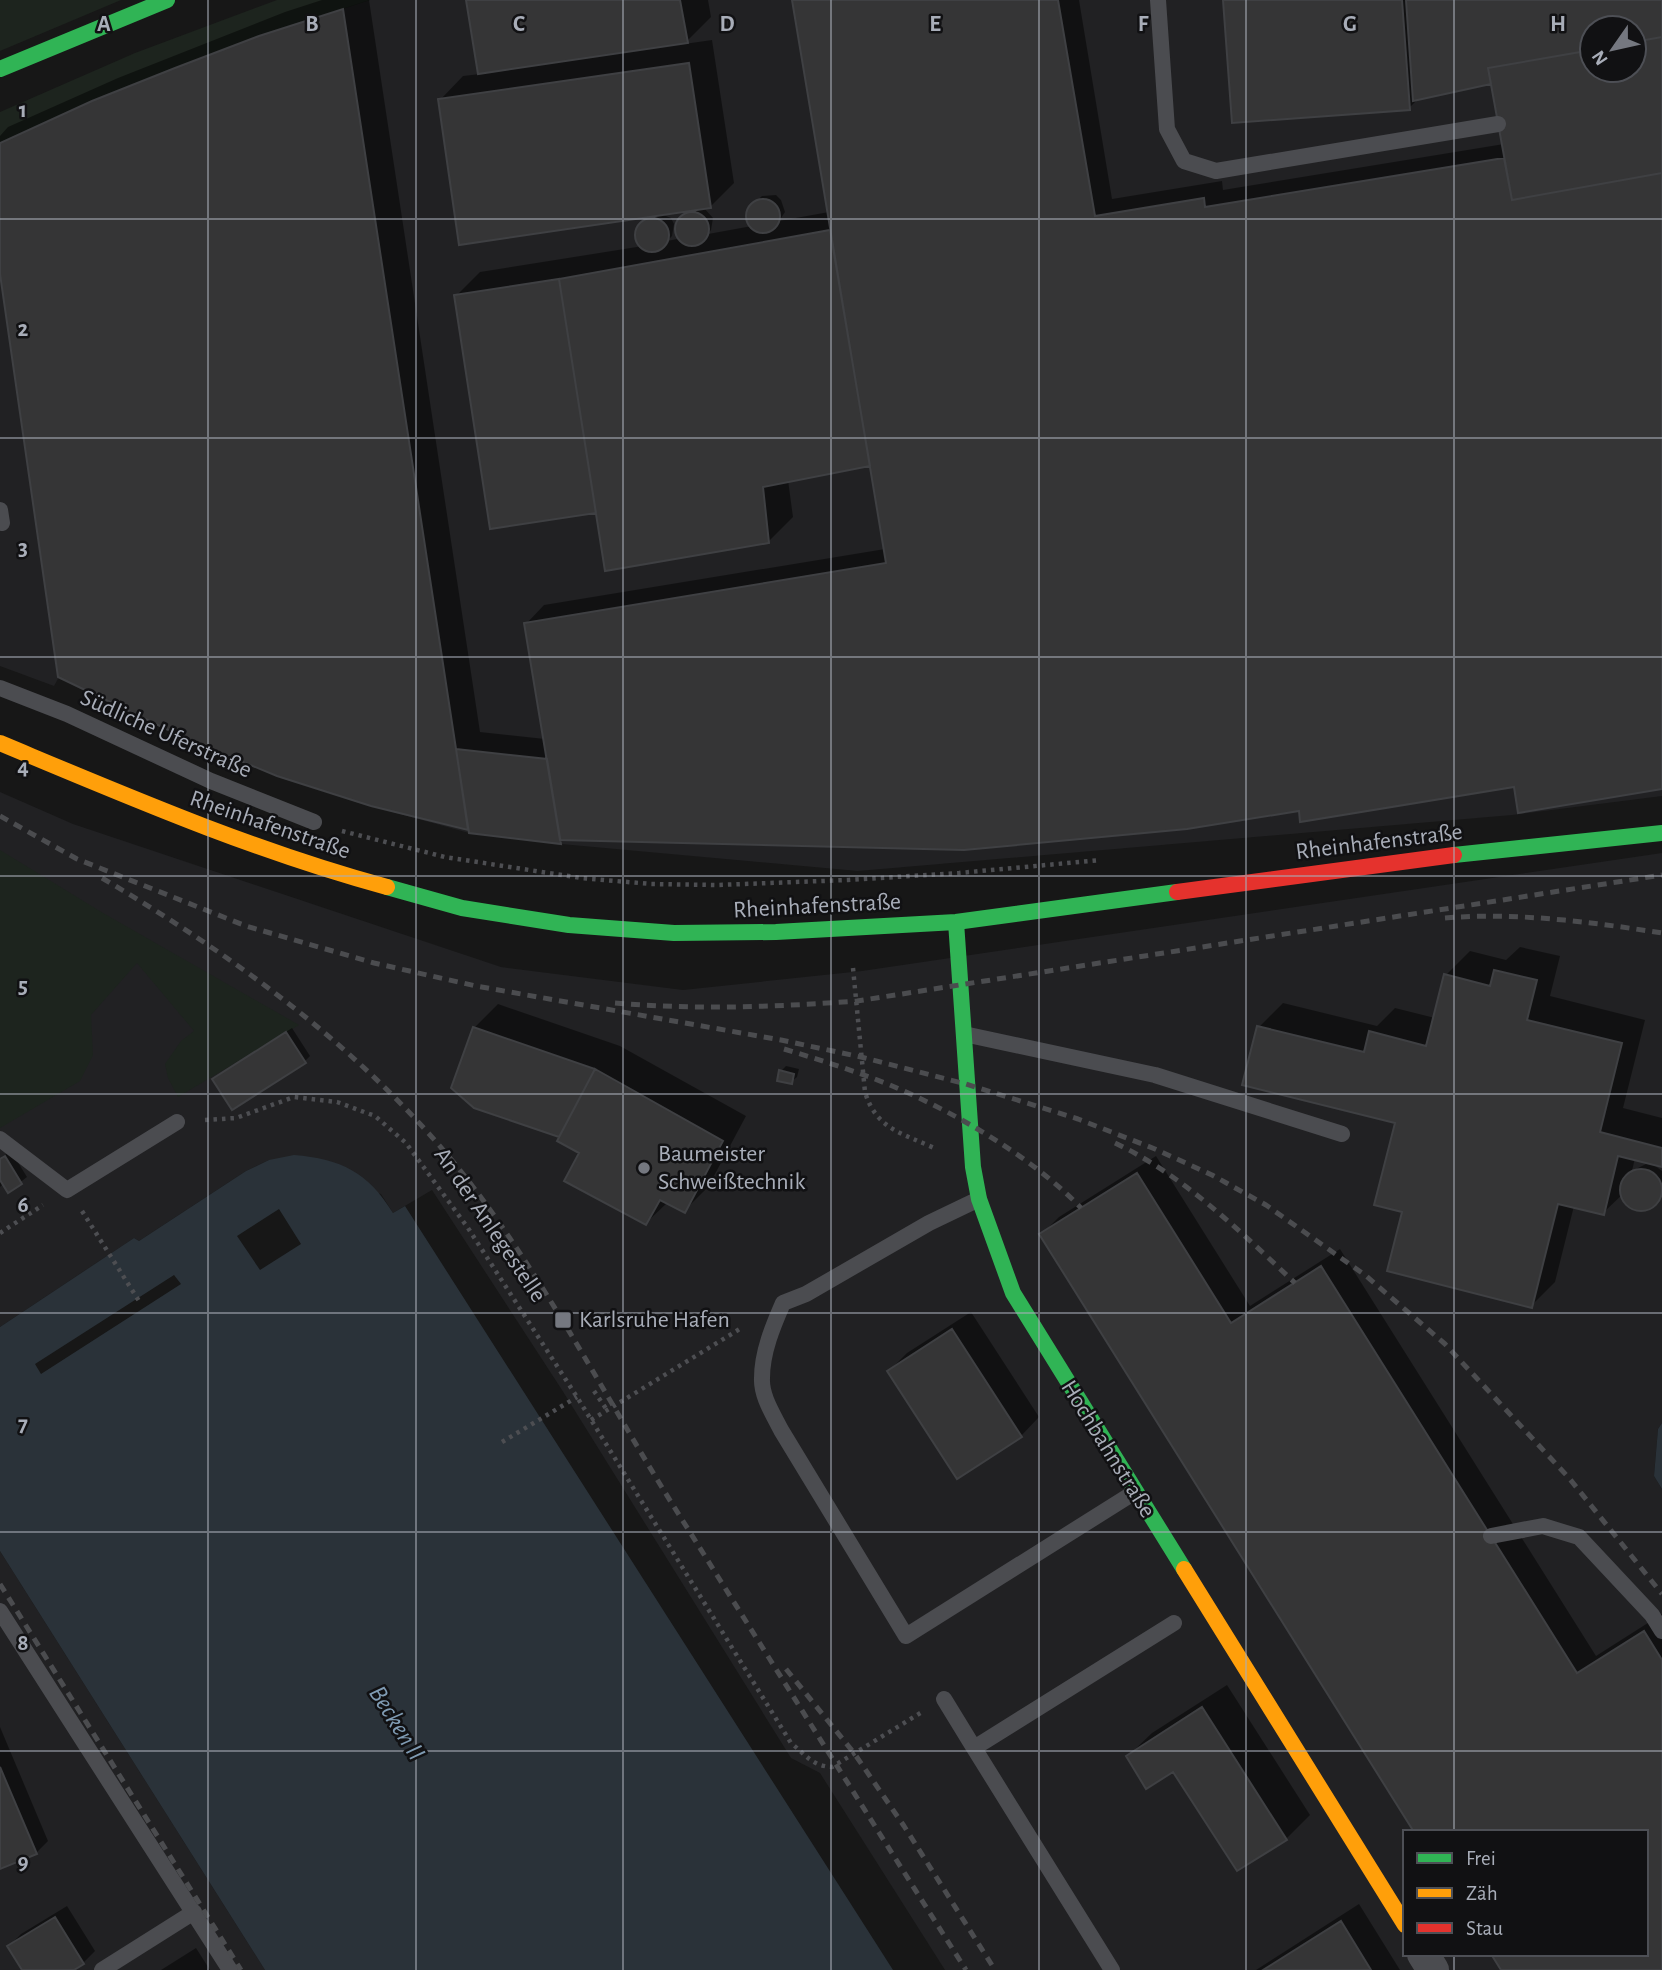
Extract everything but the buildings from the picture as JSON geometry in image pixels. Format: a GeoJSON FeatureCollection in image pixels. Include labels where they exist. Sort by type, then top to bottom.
{"type":"FeatureCollection","features":[{"type":"Feature","properties":{"kind":"main road"},"geometry":{"type":"LineString","coordinates":[[0,69],[167,0]]}},
{"type":"Feature","properties":{"kind":"main road","name":"Rheinhafenstraße"},"geometry":{"type":"LineString","coordinates":[[0,743],[166,812],[335,873],[462,908],[569,925],[674,933],[775,932],[956,922],[1444,856],[1662,833]]}},
{"type":"Feature","properties":{"kind":"main road","name":"Hochbahnstraße"},"geometry":{"type":"LineString","coordinates":[[956,922],[973,1167],[979,1199],[1013,1293],[1403,1922]]}},
{"type":"Feature","properties":{"kind":"lane"},"geometry":{"type":"LineString","coordinates":[[1158,0],[1167,129],[1184,161],[1216,171],[1498,124]]}},
{"type":"Feature","properties":{"kind":"lane","name":"Südliche Uferstraße"},"geometry":{"type":"LineString","coordinates":[[0,688],[67,714],[211,782],[314,822]]}},
{"type":"Feature","properties":{"kind":"lane"},"geometry":{"type":"LineString","coordinates":[[964,1034],[1156,1075],[1342,1134]]}},
{"type":"Feature","properties":{"kind":"lane"},"geometry":{"type":"LineString","coordinates":[[0,1139],[68,1190],[177,1122]]}},
{"type":"Feature","properties":{"kind":"lane"},"geometry":{"type":"LineString","coordinates":[[979,1199],[929,1223],[806,1294],[783,1303],[771,1332],[762,1379],[767,1404],[906,1636],[1135,1492]]}},
{"type":"Feature","properties":{"kind":"lane"},"geometry":{"type":"LineString","coordinates":[[1491,1536],[1543,1526],[1579,1537],[1643,1605],[1662,1630]]}},
{"type":"Feature","properties":{"kind":"lane"},"geometry":{"type":"LineString","coordinates":[[0,1611],[230,1970]]}},
{"type":"Feature","properties":{"kind":"lane"},"geometry":{"type":"LineString","coordinates":[[974,1748],[1174,1623]]}},
{"type":"Feature","properties":{"kind":"lane"},"geometry":{"type":"LineString","coordinates":[[944,1699],[1112,1970]]}},
{"type":"Feature","properties":{"kind":"lane"},"geometry":{"type":"LineString","coordinates":[[102,1970],[194,1912]]}},
{"type":"Feature","properties":{"kind":"path"},"geometry":{"type":"LineString","coordinates":[[314,822],[445,857],[581,878],[651,884],[718,885],[848,880],[848,928],[865,1092],[870,1107],[878,1119],[890,1128],[973,1167]]}},
{"type":"Feature","properties":{"kind":"path","name":"An der Anlegestelle"},"geometry":{"type":"LineString","coordinates":[[177,1122],[236,1118],[294,1097],[337,1102],[376,1116],[406,1143],[468,1227],[578,1397],[791,1743],[805,1754],[809,1761],[832,1767],[944,1699]]}},
{"type":"Feature","properties":{"kind":"path"},"geometry":{"type":"LineString","coordinates":[[0,1233],[68,1190]]}},
{"type":"Feature","properties":{"kind":"path"},"geometry":{"type":"LineString","coordinates":[[101,1240],[139,1301]]}},
{"type":"Feature","properties":{"kind":"path"},"geometry":{"type":"LineString","coordinates":[[591,1420],[783,1303]]}},
{"type":"Feature","properties":{"kind":"path"},"geometry":{"type":"LineString","coordinates":[[594,1391],[607,1410]]}},
{"type":"Feature","properties":{"kind":"path"},"geometry":{"type":"LineString","coordinates":[[502,1441],[578,1397]]}},
{"type":"Feature","properties":{"kind":"shaded area"},"geometry":{"type":"Polygon","coordinates":[[[0,0],[121,0],[0,51],[0,0]]]}},
{"type":"Feature","properties":{"kind":"shaded area"},"geometry":{"type":"Polygon","coordinates":[[[277,0],[370,0],[259,36],[92,101],[0,143],[0,112],[135,53],[277,0]]]}},
{"type":"Feature","properties":{"kind":"shaded area"},"geometry":{"type":"Polygon","coordinates":[[[370,0],[1662,0],[1662,796],[1512,815],[858,871],[469,833],[277,776],[185,738],[59,677],[54,686],[0,666],[0,143],[92,101],[259,36],[370,0]]]}},
{"type":"Feature","properties":{"kind":"shaded area"},"geometry":{"type":"Polygon","coordinates":[[[0,792],[73,824],[501,967],[683,990],[862,971],[1662,853],[1662,1423],[1658,1429],[1654,1476],[1662,1489],[1662,1970],[945,1970],[820,1773],[791,1758],[562,1390],[432,1190],[393,1213],[381,1194],[269,1160],[246,1171],[139,1241],[134,1238],[0,1327],[0,792]]]}},
{"type":"Feature","properties":{"kind":"shaded area"},"geometry":{"type":"Polygon","coordinates":[[[0,850],[103,913],[299,1025],[178,1097],[168,1078],[165,1064],[181,1041],[194,1031],[137,963],[91,1015],[93,1055],[80,1081],[0,1128],[0,850]]]}},
{"type":"Feature","properties":{"kind":"shaded area"},"geometry":{"type":"Polygon","coordinates":[[[0,1551],[265,1970],[0,1970],[0,1551]]]}},
{"type":"Feature","properties":{"kind":"water","name":"Becken II"},"geometry":{"type":"Polygon","coordinates":[[[294,1155],[326,1160],[352,1170],[374,1187],[393,1213],[405,1206],[893,1970],[265,1970],[0,1551],[0,1327],[134,1238],[139,1241],[246,1171],[269,1160],[294,1155]]]}},
{"type":"Feature","properties":{"kind":"water"},"geometry":{"type":"Polygon","coordinates":[[[1662,1423],[1662,1489],[1654,1476],[1658,1429],[1662,1423]]]}},
{"type":"Feature","properties":{"kind":"pier"},"geometry":{"type":"Polygon","coordinates":[[[279,1209],[301,1244],[260,1270],[237,1236],[279,1209]]]}},
{"type":"Feature","properties":{"kind":"pier"},"geometry":{"type":"Polygon","coordinates":[[[174,1275],[181,1284],[41,1374],[35,1364],[174,1275]]]}},
{"type":"Feature","properties":{"kind":"railway"},"geometry":{"type":"LineString","coordinates":[[0,816],[77,859],[246,926],[374,963],[476,986],[781,1040],[966,1084],[1078,1119],[1212,1175],[1266,1205],[1365,1275],[1445,1344],[1569,1478],[1662,1594]]}},
{"type":"Feature","properties":{"kind":"railway"},"geometry":{"type":"LineString","coordinates":[[615,1003],[736,1007],[857,1001],[1662,875]]}},
{"type":"Feature","properties":{"kind":"railway"},"geometry":{"type":"LineString","coordinates":[[102,878],[210,946],[312,1023],[360,1064],[406,1109],[448,1156],[488,1207],[537,1279],[671,1502],[966,1970]]}},
{"type":"Feature","properties":{"kind":"railway"},"geometry":{"type":"LineString","coordinates":[[1445,918],[1527,917],[1662,933]]}},
{"type":"Feature","properties":{"kind":"railway"},"geometry":{"type":"LineString","coordinates":[[784,1049],[889,1085],[978,1129],[1034,1167],[1081,1208]]}},
{"type":"Feature","properties":{"kind":"railway"},"geometry":{"type":"LineString","coordinates":[[1115,1143],[1188,1188],[1295,1283]]}},
{"type":"Feature","properties":{"kind":"railway"},"geometry":{"type":"LineString","coordinates":[[0,1584],[241,1970]]}},
{"type":"Feature","properties":{"kind":"railway"},"geometry":{"type":"LineString","coordinates":[[786,1669],[854,1753],[904,1826],[995,1970]]}},
{"type":"Feature","properties":{"kind":"traffic: fast"},"geometry":{"type":"LineString","coordinates":[[0,69],[167,0]]}},
{"type":"Feature","properties":{"kind":"traffic: fast"},"geometry":{"type":"LineString","coordinates":[[1454,855],[1662,833]]}},
{"type":"Feature","properties":{"kind":"traffic: fast"},"geometry":{"type":"LineString","coordinates":[[387,887],[462,908],[569,925],[674,933],[776,932],[956,922],[1177,892]]}},
{"type":"Feature","properties":{"kind":"traffic: fast"},"geometry":{"type":"LineString","coordinates":[[956,922],[973,1167],[979,1199],[1013,1293],[1184,1569]]}},
{"type":"Feature","properties":{"kind":"traffic: slow"},"geometry":{"type":"LineString","coordinates":[[0,743],[240,840],[387,887]]}},
{"type":"Feature","properties":{"kind":"traffic: slow"},"geometry":{"type":"LineString","coordinates":[[1184,1569],[1403,1922]]}},
{"type":"Feature","properties":{"kind":"traffic: jam"},"geometry":{"type":"LineString","coordinates":[[1177,892],[1454,855]]}},
{"type":"Feature","properties":{"kind":"place","name":"Baumeister Schweißtechnik"},"geometry":{"type":"Point","coordinates":[644,1168]}},
{"type":"Feature","properties":{"kind":"place","name":"Karlsruhe Hafen"},"geometry":{"type":"Point","coordinates":[563,1320]}}]}
